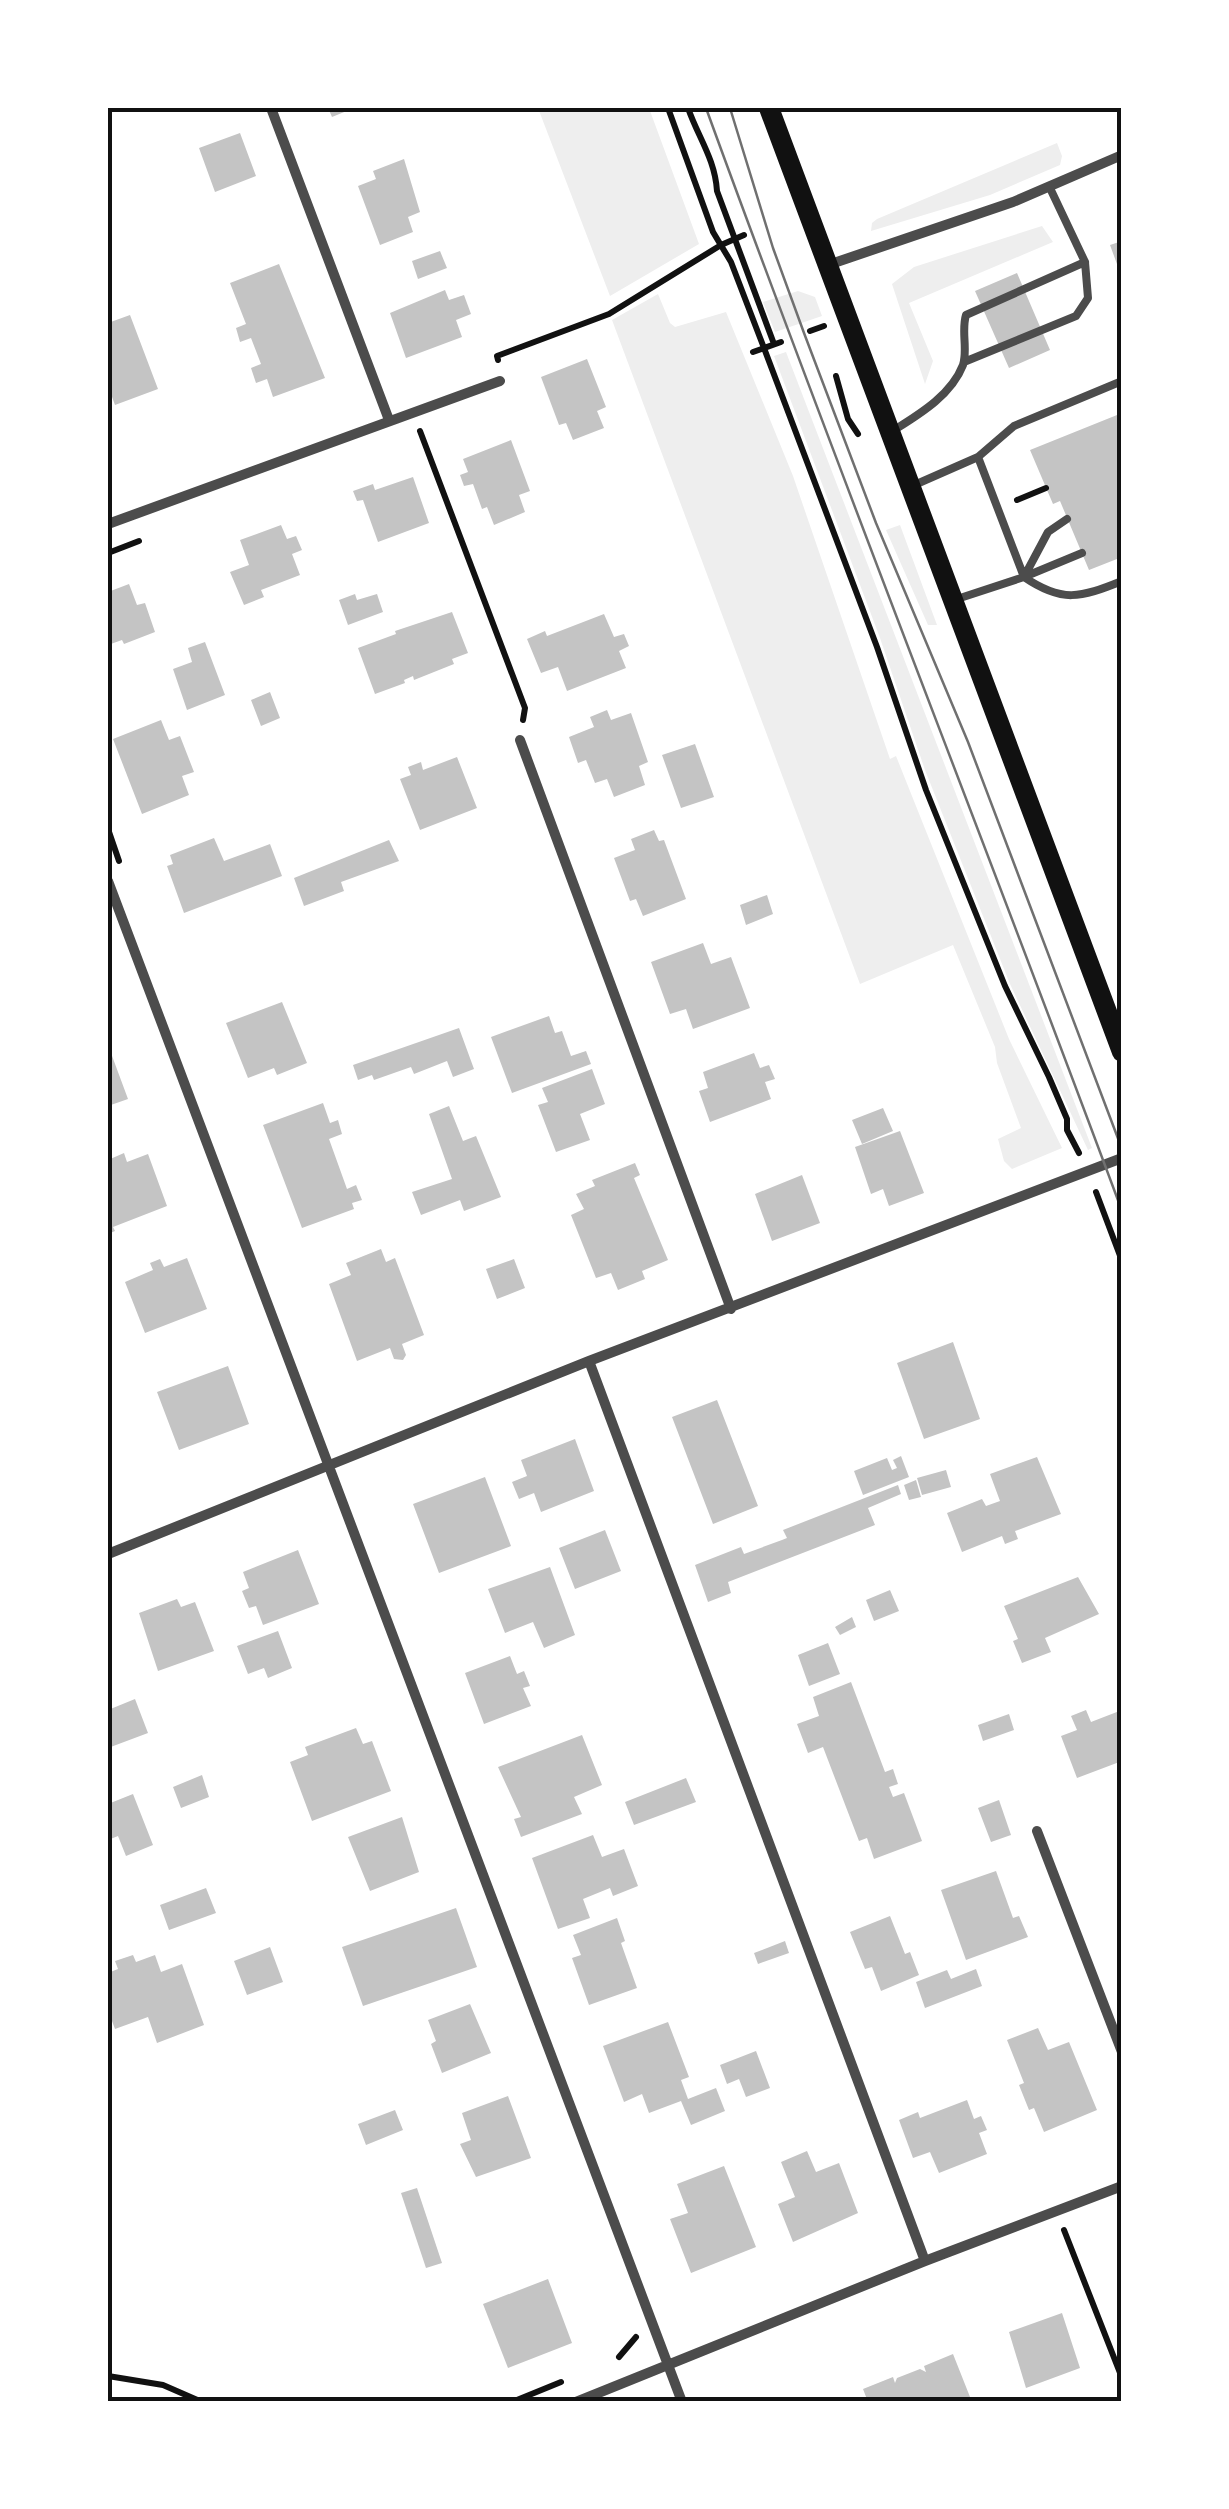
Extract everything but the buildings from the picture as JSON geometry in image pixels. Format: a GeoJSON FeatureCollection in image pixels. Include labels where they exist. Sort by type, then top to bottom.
{"type":"FeatureCollection","features":[{"type":"Feature","properties":{"kind":"main road"},"geometry":{"type":"LineString","coordinates":[[769,108],[1122,1052]]}},
{"type":"Feature","properties":{"kind":"street"},"geometry":{"type":"LineString","coordinates":[[271,108],[389,420]]}},
{"type":"Feature","properties":{"kind":"street"},"geometry":{"type":"LineString","coordinates":[[828,265],[984,213],[1122,155]]}},
{"type":"Feature","properties":{"kind":"street"},"geometry":{"type":"LineString","coordinates":[[108,524],[500,381]]}},
{"type":"Feature","properties":{"kind":"street"},"geometry":{"type":"LineString","coordinates":[[520,740],[732,1310]]}},
{"type":"Feature","properties":{"kind":"street"},"geometry":{"type":"LineString","coordinates":[[108,881],[682,2402]]}},
{"type":"Feature","properties":{"kind":"street"},"geometry":{"type":"LineString","coordinates":[[108,1554],[589,1361],[732,1310],[1122,1158]]}},
{"type":"Feature","properties":{"kind":"street"},"geometry":{"type":"LineString","coordinates":[[589,1361],[925,2261]]}},
{"type":"Feature","properties":{"kind":"street"},"geometry":{"type":"LineString","coordinates":[[1036,1831],[1122,2052]]}},
{"type":"Feature","properties":{"kind":"street"},"geometry":{"type":"LineString","coordinates":[[576,2402],[1122,2186]]}},
{"type":"Feature","properties":{"kind":"lane"},"geometry":{"type":"LineString","coordinates":[[892,432],[938,399],[964,362],[1076,316],[1088,298],[1085,262],[1049,186]]}},
{"type":"Feature","properties":{"kind":"lane"},"geometry":{"type":"LineString","coordinates":[[964,362],[964,323],[972,310],[1085,262]]}},
{"type":"Feature","properties":{"kind":"lane"},"geometry":{"type":"LineString","coordinates":[[912,486],[978,457],[1014,426],[1122,381]]}},
{"type":"Feature","properties":{"kind":"lane"},"geometry":{"type":"LineString","coordinates":[[978,457],[1024,577],[1047,593],[1065,597],[1122,580]]}},
{"type":"Feature","properties":{"kind":"lane"},"geometry":{"type":"LineString","coordinates":[[1024,577],[1048,532],[1067,519]]}},
{"type":"Feature","properties":{"kind":"lane"},"geometry":{"type":"LineString","coordinates":[[954,600],[1082,553]]}},
{"type":"Feature","properties":{"kind":"path"},"geometry":{"type":"LineString","coordinates":[[668,108],[713,232],[731,262],[764,348],[877,647],[926,790],[1005,986],[1050,1076],[1067,1118],[1067,1130],[1079,1153]]}},
{"type":"Feature","properties":{"kind":"path"},"geometry":{"type":"LineString","coordinates":[[688,108],[704,140],[735,238],[778,343],[753,352]]}},
{"type":"Feature","properties":{"kind":"path"},"geometry":{"type":"LineString","coordinates":[[500,381],[498,356],[609,314],[744,235]]}},
{"type":"Feature","properties":{"kind":"path"},"geometry":{"type":"LineString","coordinates":[[413,411],[525,708],[520,740]]}},
{"type":"Feature","properties":{"kind":"path"},"geometry":{"type":"LineString","coordinates":[[1094,1186],[1122,1262]]}},
{"type":"Feature","properties":{"kind":"path"},"geometry":{"type":"LineString","coordinates":[[1056,2212],[1122,2378]]}},
{"type":"Feature","properties":{"kind":"path"},"geometry":{"type":"LineString","coordinates":[[108,2376],[163,2385],[202,2402]]}},
{"type":"Feature","properties":{"kind":"shaded area"},"geometry":{"type":"Polygon","coordinates":[[[538,108],[649,108],[699,244],[610,296],[538,108]]]}},
{"type":"Feature","properties":{"kind":"shaded area"},"geometry":{"type":"Polygon","coordinates":[[[1057,143],[1062,156],[1060,165],[990,195],[871,231],[877,219],[1057,143]]]}},
{"type":"Feature","properties":{"kind":"shaded area"},"geometry":{"type":"Polygon","coordinates":[[[1042,226],[1053,242],[909,303],[933,361],[925,384],[892,284],[914,267],[1042,226]]]}},
{"type":"Feature","properties":{"kind":"shaded area"},"geometry":{"type":"Polygon","coordinates":[[[798,291],[815,297],[822,316],[775,332],[763,302],[798,291]]]}},
{"type":"Feature","properties":{"kind":"shaded area"},"geometry":{"type":"Polygon","coordinates":[[[658,294],[675,327],[726,312],[793,476],[890,759],[896,756],[1009,1039],[1062,1148],[1012,1169],[1004,1161],[998,1139],[1021,1128],[995,1047],[953,945],[860,984],[612,320],[658,294]]]}},
{"type":"Feature","properties":{"kind":"shaded area"},"geometry":{"type":"Polygon","coordinates":[[[786,352],[1092,1148],[1088,1150],[1010,984],[925,770],[774,356],[786,352]]]}},
{"type":"Feature","properties":{"kind":"shaded area"},"geometry":{"type":"Polygon","coordinates":[[[900,525],[937,625],[928,625],[886,530],[900,525]]]}},
{"type":"Feature","properties":{"kind":"tram line"},"geometry":{"type":"LineString","coordinates":[[706,108],[1122,1211]]}},
{"type":"Feature","properties":{"kind":"tram line"},"geometry":{"type":"LineString","coordinates":[[730,108],[804,333],[876,523],[968,742],[1122,1149]]}}]}
